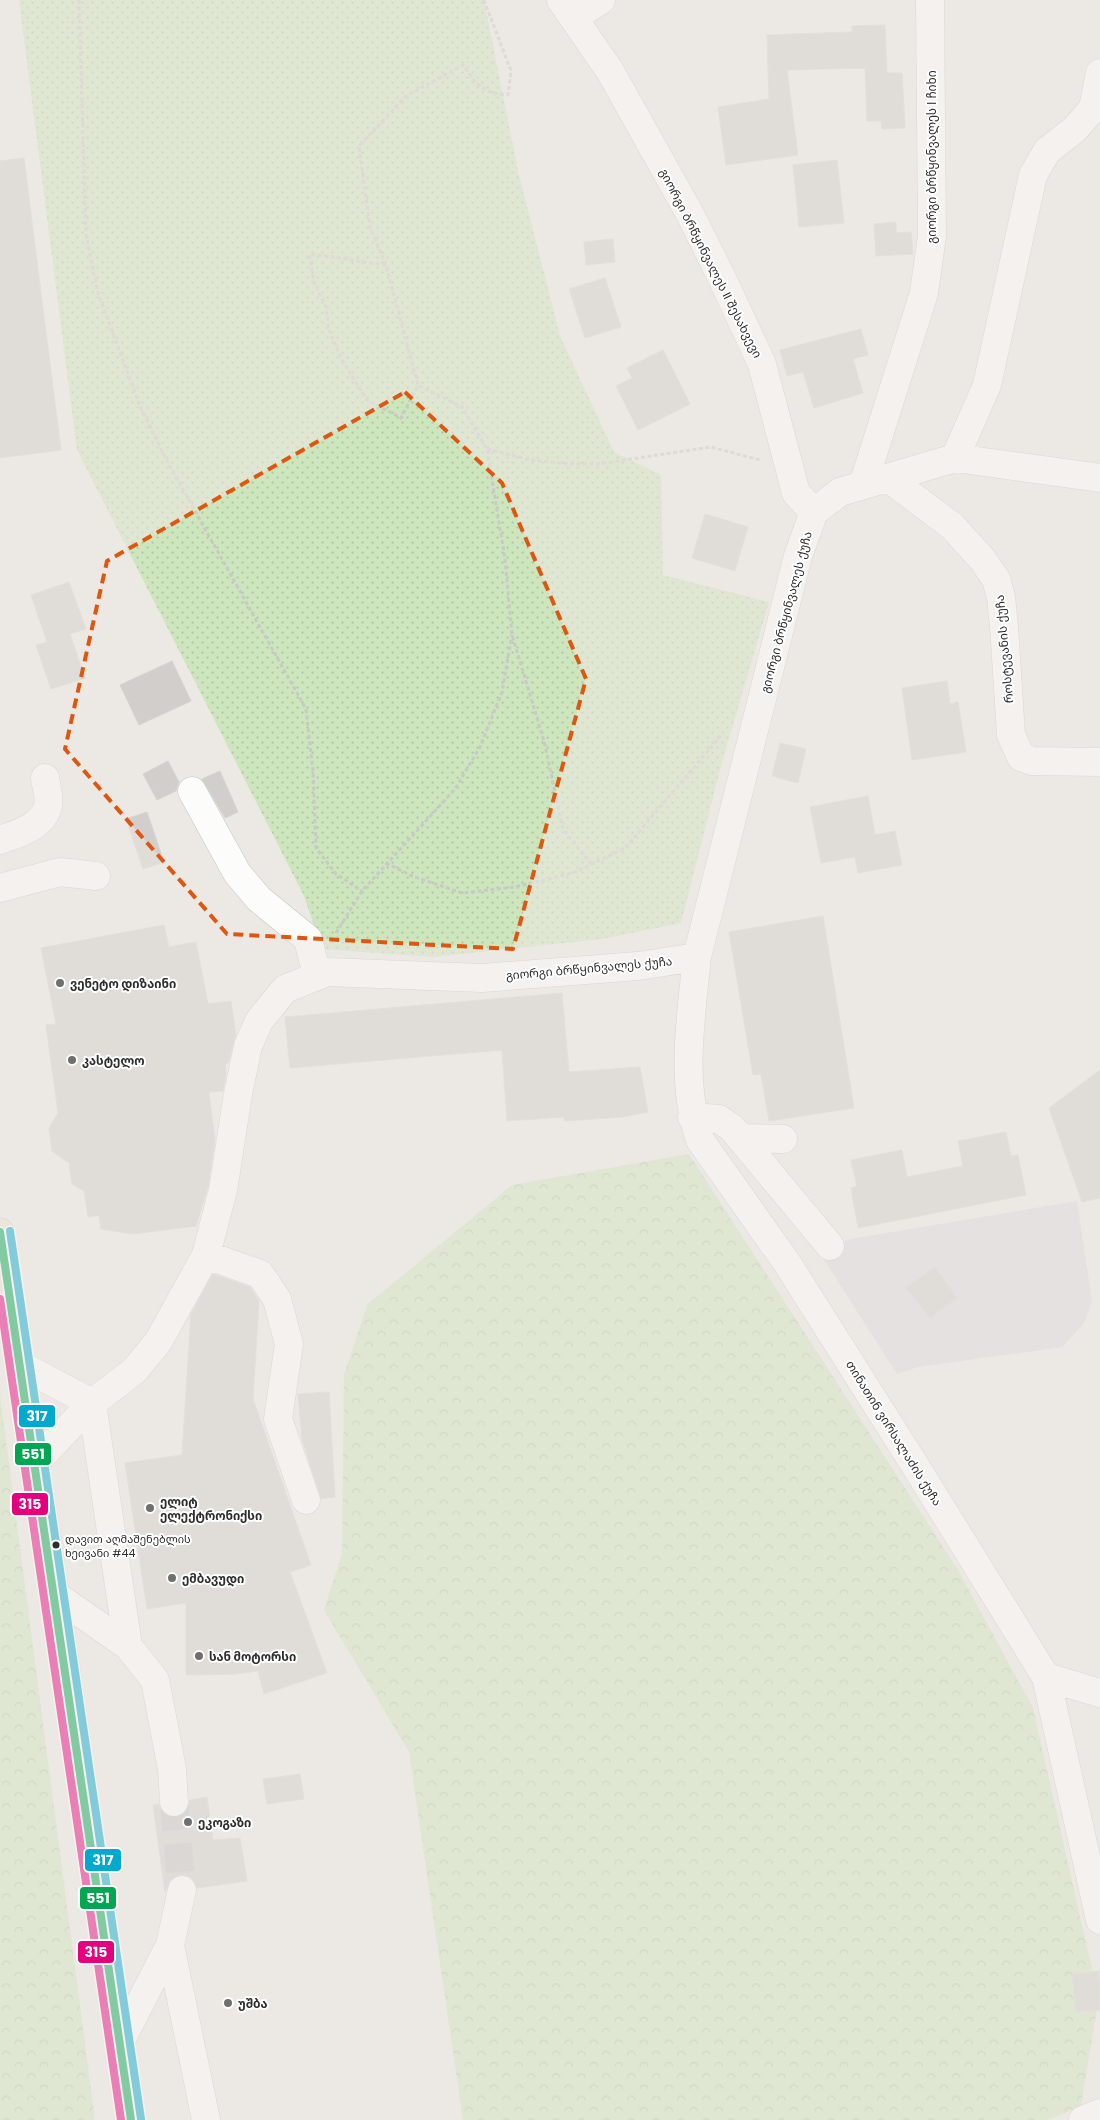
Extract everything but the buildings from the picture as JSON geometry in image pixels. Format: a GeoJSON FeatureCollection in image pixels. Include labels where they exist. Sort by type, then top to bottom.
{"type":"FeatureCollection","features":[{"type":"Feature","properties":{"kind":"highway"},"geometry":{"type":"LineString","coordinates":[[0,1232],[131,2120]]}},
{"type":"Feature","properties":{"kind":"street"},"geometry":{"type":"LineString","coordinates":[[567,9],[601,0]]}},
{"type":"Feature","properties":{"kind":"street","name":"გიორგი ბრწყინვალეს I ჩიხი"},"geometry":{"type":"LineString","coordinates":[[876,481],[924,293],[932,236],[930,0]]}},
{"type":"Feature","properties":{"kind":"street","name":"გიორგი ბრწყინვალეს II შესახვევი"},"geometry":{"type":"LineString","coordinates":[[567,9],[610,71],[691,216],[721,276],[762,364],[796,493],[814,512]]}},
{"type":"Feature","properties":{"kind":"street"},"geometry":{"type":"LineString","coordinates":[[955,458],[987,385],[1033,175],[1047,151],[1075,129],[1093,108],[1100,73]]}},
{"type":"Feature","properties":{"kind":"street"},"geometry":{"type":"LineString","coordinates":[[814,512],[840,492],[955,458],[1100,478]]}},
{"type":"Feature","properties":{"kind":"street","name":"როსტევანის ქუჩა"},"geometry":{"type":"LineString","coordinates":[[876,481],[952,526],[982,559],[996,579],[1001,597],[1004,626],[1011,735],[1021,757],[1032,761],[1100,762]]}},
{"type":"Feature","properties":{"kind":"street","name":"გიორგი ბრწყინვალეს ქუჩა"},"geometry":{"type":"LineString","coordinates":[[34,1464],[92,1403],[134,1371],[158,1342],[206,1255],[224,1190],[238,1094],[248,1046],[259,1021],[285,989],[327,972],[482,978],[638,966],[696,957],[798,556],[814,512]]}},
{"type":"Feature","properties":{"kind":"street"},"geometry":{"type":"LineString","coordinates":[[0,840],[30,828],[42,816],[48,806],[45,778]]}},
{"type":"Feature","properties":{"kind":"street"},"geometry":{"type":"LineString","coordinates":[[192,791],[237,873],[259,899],[308,939],[317,976]]}},
{"type":"Feature","properties":{"kind":"street"},"geometry":{"type":"LineString","coordinates":[[0,888],[60,872],[96,876]]}},
{"type":"Feature","properties":{"kind":"street","name":"თინათინ ვირსალაძის ქუჩა"},"geometry":{"type":"LineString","coordinates":[[696,957],[689,1041],[688,1085],[692,1117],[700,1140],[792,1271],[1046,1677],[1100,1920]]}},
{"type":"Feature","properties":{"kind":"street"},"geometry":{"type":"LineString","coordinates":[[692,1117],[719,1119],[732,1128],[830,1246]]}},
{"type":"Feature","properties":{"kind":"street"},"geometry":{"type":"LineString","coordinates":[[742,1138],[783,1140]]}},
{"type":"Feature","properties":{"kind":"street"},"geometry":{"type":"LineString","coordinates":[[206,1255],[260,1274],[277,1299],[289,1344],[278,1419],[306,1500]]}},
{"type":"Feature","properties":{"kind":"street"},"geometry":{"type":"LineString","coordinates":[[20,1365],[92,1403],[128,1646]]}},
{"type":"Feature","properties":{"kind":"street"},"geometry":{"type":"LineString","coordinates":[[55,1595],[128,1646],[155,1680],[172,1769],[174,1802]]}},
{"type":"Feature","properties":{"kind":"street"},"geometry":{"type":"LineString","coordinates":[[1046,1677],[1100,1693]]}},
{"type":"Feature","properties":{"kind":"street"},"geometry":{"type":"LineString","coordinates":[[120,2042],[170,1945],[182,1890]]}},
{"type":"Feature","properties":{"kind":"street"},"geometry":{"type":"LineString","coordinates":[[170,1945],[206,2120]]}},
{"type":"Feature","properties":{"kind":"street"},"geometry":{"type":"LineString","coordinates":[[1083,2120],[1100,2113]]}},
{"type":"Feature","properties":{"kind":"path"},"geometry":{"type":"LineString","coordinates":[[80,0],[86,235],[98,293],[140,406],[167,460],[306,709],[313,771],[316,848],[336,874],[362,891]]}},
{"type":"Feature","properties":{"kind":"path"},"geometry":{"type":"LineString","coordinates":[[386,266],[326,255],[309,255],[314,282],[326,307],[329,330],[342,360],[367,400],[401,418],[418,385],[386,266],[370,227],[359,146],[406,96],[463,65],[477,84],[489,94],[508,95],[512,71],[484,0]]}},
{"type":"Feature","properties":{"kind":"path"},"geometry":{"type":"LineString","coordinates":[[418,385],[462,407],[488,449],[505,559],[512,634],[544,741],[563,829],[590,864]]}},
{"type":"Feature","properties":{"kind":"path"},"geometry":{"type":"LineString","coordinates":[[488,449],[531,460],[569,464],[598,464],[711,446],[755,459],[789,465]]}},
{"type":"Feature","properties":{"kind":"path"},"geometry":{"type":"LineString","coordinates":[[334,936],[362,891],[455,789],[480,747],[502,692],[512,634]]}},
{"type":"Feature","properties":{"kind":"path"},"geometry":{"type":"LineString","coordinates":[[386,863],[412,876],[462,893],[515,887],[573,872],[625,848],[726,730]]}},
{"type":"Feature","properties":{"kind":"highlighted area"},"geometry":{"type":"Polygon","coordinates":[[[405,392],[502,483],[586,679],[513,949],[227,934],[65,749],[107,561],[405,392]]]}},
{"type":"Feature","properties":{"kind":"shaded area"},"geometry":{"type":"Polygon","coordinates":[[[1077,1201],[1092,1302],[1084,1323],[1062,1347],[918,1367],[897,1374],[818,1250],[851,1239],[1077,1201]]]}},
{"type":"Feature","properties":{"kind":"green space"},"geometry":{"type":"Polygon","coordinates":[[[19,0],[484,0],[518,171],[560,336],[614,452],[661,475],[663,575],[769,602],[721,766],[681,923],[602,939],[433,957],[322,949],[304,896],[77,450],[19,0]]]}},
{"type":"Feature","properties":{"kind":"green space"},"geometry":{"type":"Polygon","coordinates":[[[689,1154],[958,1570],[1033,1708],[1099,1997],[1081,2106],[1048,2120],[463,2120],[409,1752],[324,1610],[342,1553],[344,1375],[367,1305],[512,1185],[689,1154]]]}},
{"type":"Feature","properties":{"kind":"green space"},"geometry":{"type":"Polygon","coordinates":[[[0,1395],[95,2120],[0,2120],[0,1395]]]}},
{"type":"Feature","properties":{"kind":"tunnel"},"geometry":{"type":"LineString","coordinates":[[174,1802],[182,1890]]}},
{"type":"Feature","properties":{"kind":"transit line","name":"317"},"geometry":{"type":"LineString","coordinates":[[10,1231],[141,2119]]}},
{"type":"Feature","properties":{"kind":"transit line","name":"551"},"geometry":{"type":"LineString","coordinates":[[0,1232],[131,2120]]}},
{"type":"Feature","properties":{"kind":"transit line","name":"315"},"geometry":{"type":"LineString","coordinates":[[0,1299],[121,2120]]}},
{"type":"Feature","properties":{"kind":"place","name":"ვენეტო დიზაინი"},"geometry":{"type":"Point","coordinates":[60,983]}},
{"type":"Feature","properties":{"kind":"place","name":"კასტელო"},"geometry":{"type":"Point","coordinates":[72,1060]}},
{"type":"Feature","properties":{"kind":"place","name":"ელიტ ელექტრონიქსი"},"geometry":{"type":"Point","coordinates":[150,1508]}},
{"type":"Feature","properties":{"kind":"place","name":"დავით აღმაშენებლის ხეივანი #44"},"geometry":{"type":"Point","coordinates":[56,1545]}},
{"type":"Feature","properties":{"kind":"place","name":"ემბავუდი"},"geometry":{"type":"Point","coordinates":[172,1578]}},
{"type":"Feature","properties":{"kind":"place","name":"სან მოტორსი"},"geometry":{"type":"Point","coordinates":[199,1656]}},
{"type":"Feature","properties":{"kind":"place","name":"ეკოგაზი"},"geometry":{"type":"Point","coordinates":[188,1822]}},
{"type":"Feature","properties":{"kind":"place","name":"უშბა"},"geometry":{"type":"Point","coordinates":[228,2003]}}]}
